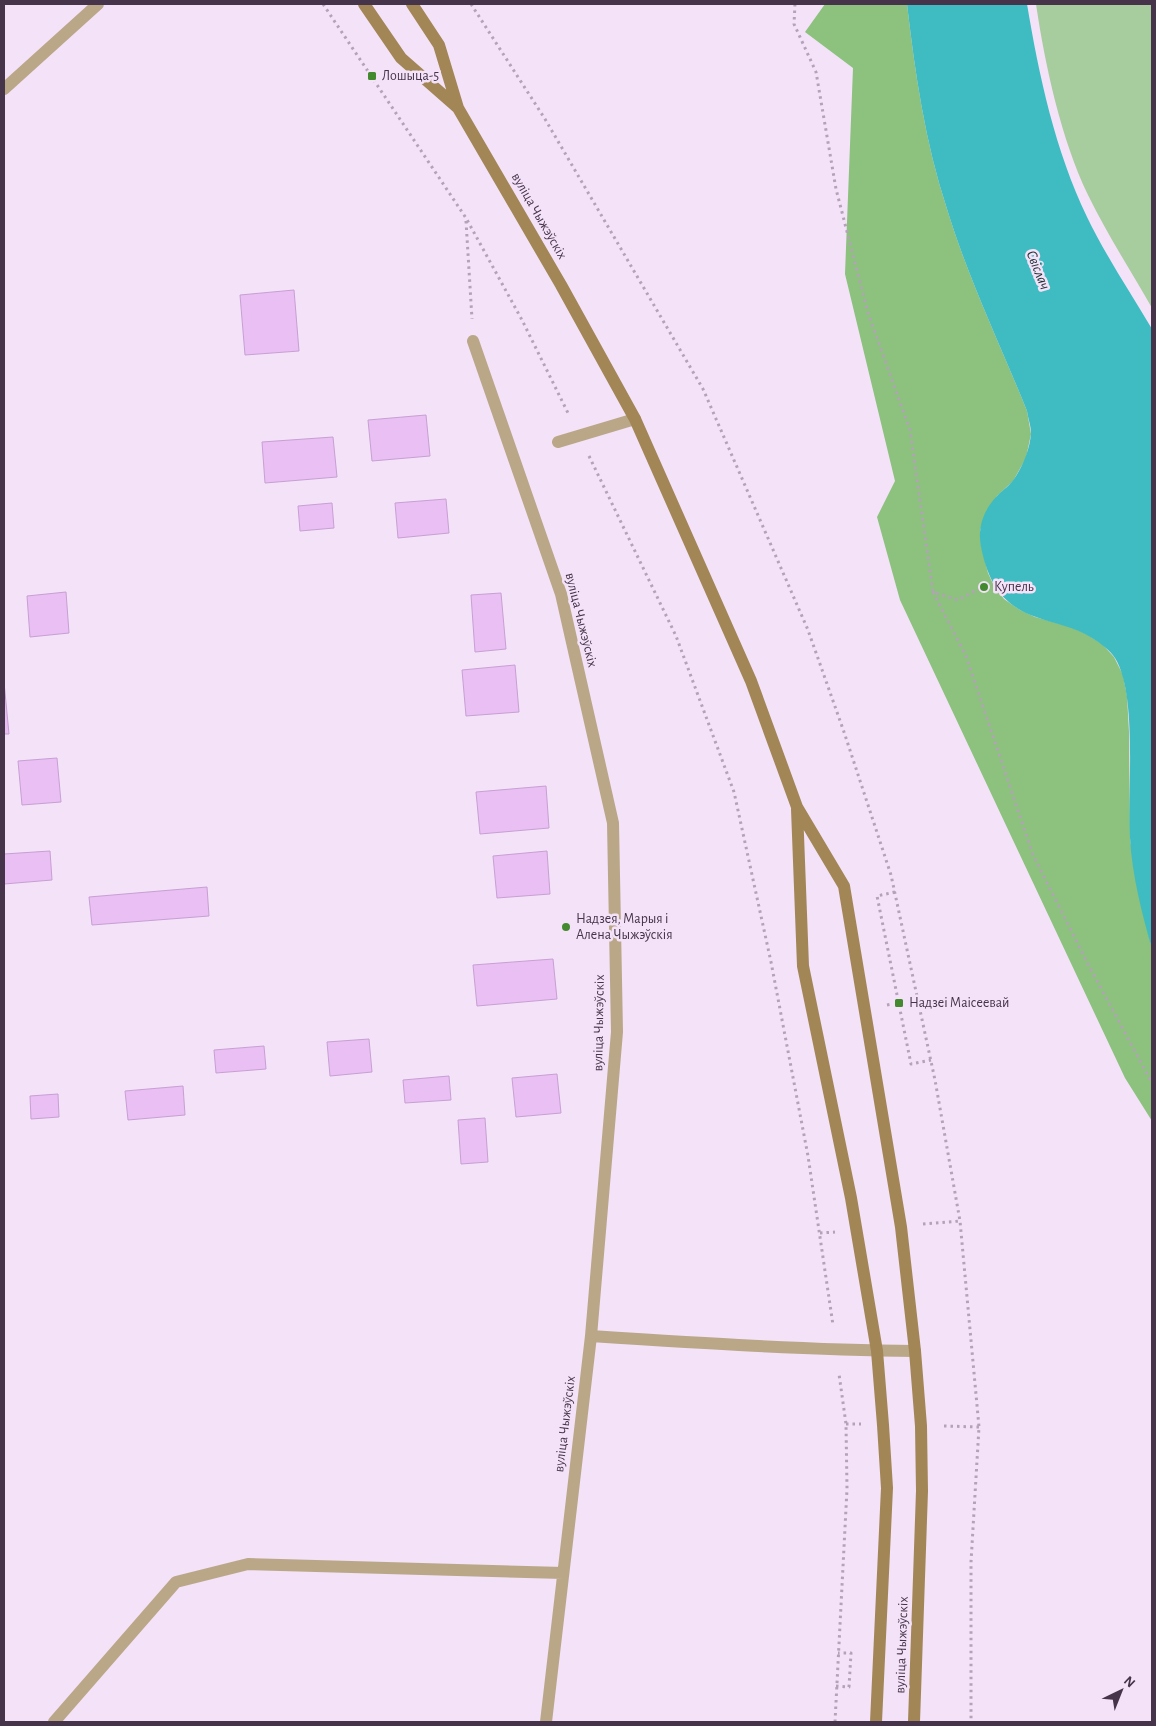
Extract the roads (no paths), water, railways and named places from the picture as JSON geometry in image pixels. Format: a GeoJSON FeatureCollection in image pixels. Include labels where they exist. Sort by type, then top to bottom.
{"type":"FeatureCollection","features":[{"type":"Feature","properties":{"kind":"street"},"geometry":{"type":"LineString","coordinates":[[4,89],[98,4]]}},
{"type":"Feature","properties":{"kind":"street","name":"вуліца Чыжэўскіх"},"geometry":{"type":"LineString","coordinates":[[364,4],[401,58],[458,108]]}},
{"type":"Feature","properties":{"kind":"street","name":"вуліца Чыжэўскіх"},"geometry":{"type":"LineString","coordinates":[[412,4],[439,46],[458,108],[561,285],[635,419],[751,681],[797,806],[844,886],[901,1227],[915,1351],[921,1426],[922,1491],[914,1722]]}},
{"type":"Feature","properties":{"kind":"street","name":"вуліца Чыжэўскіх"},"geometry":{"type":"LineString","coordinates":[[473,340],[560,594],[613,823],[617,1032],[591,1336],[546,1722]]}},
{"type":"Feature","properties":{"kind":"street"},"geometry":{"type":"LineString","coordinates":[[558,442],[635,419]]}},
{"type":"Feature","properties":{"kind":"street","name":"вуліца Чыжэўскіх"},"geometry":{"type":"LineString","coordinates":[[797,806],[803,966],[851,1198],[877,1350],[887,1488],[876,1722]]}},
{"type":"Feature","properties":{"kind":"street"},"geometry":{"type":"LineString","coordinates":[[591,1336],[836,1350],[915,1351]]}},
{"type":"Feature","properties":{"kind":"street"},"geometry":{"type":"LineString","coordinates":[[54,1722],[176,1582],[248,1564],[563,1573]]}},
{"type":"Feature","properties":{"kind":"water","name":"Свіслач"},"geometry":{"type":"Polygon","coordinates":[[[907,4],[1027,4],[1043,85],[1057,139],[1076,192],[1102,246],[1152,329],[1152,949],[1138,894],[1131,852],[1129,819],[1129,719],[1127,695],[1122,674],[1113,655],[1092,638],[1072,628],[1024,612],[1005,599],[992,581],[984,559],[980,532],[985,512],[1020,469],[1026,457],[1031,428],[1027,411],[955,235],[939,184],[922,107],[907,4]]]}},
{"type":"Feature","properties":{"kind":"place","name":"Лошыца-5"},"geometry":{"type":"Point","coordinates":[372,76]}},
{"type":"Feature","properties":{"kind":"place","name":"Купель"},"geometry":{"type":"Point","coordinates":[984,587]}},
{"type":"Feature","properties":{"kind":"place","name":"Надзея, Марыя і Алена Чыжэўскія"},"geometry":{"type":"Point","coordinates":[566,927]}},
{"type":"Feature","properties":{"kind":"place","name":"Надзеі Маісеевай"},"geometry":{"type":"Point","coordinates":[899,1003]}}]}
